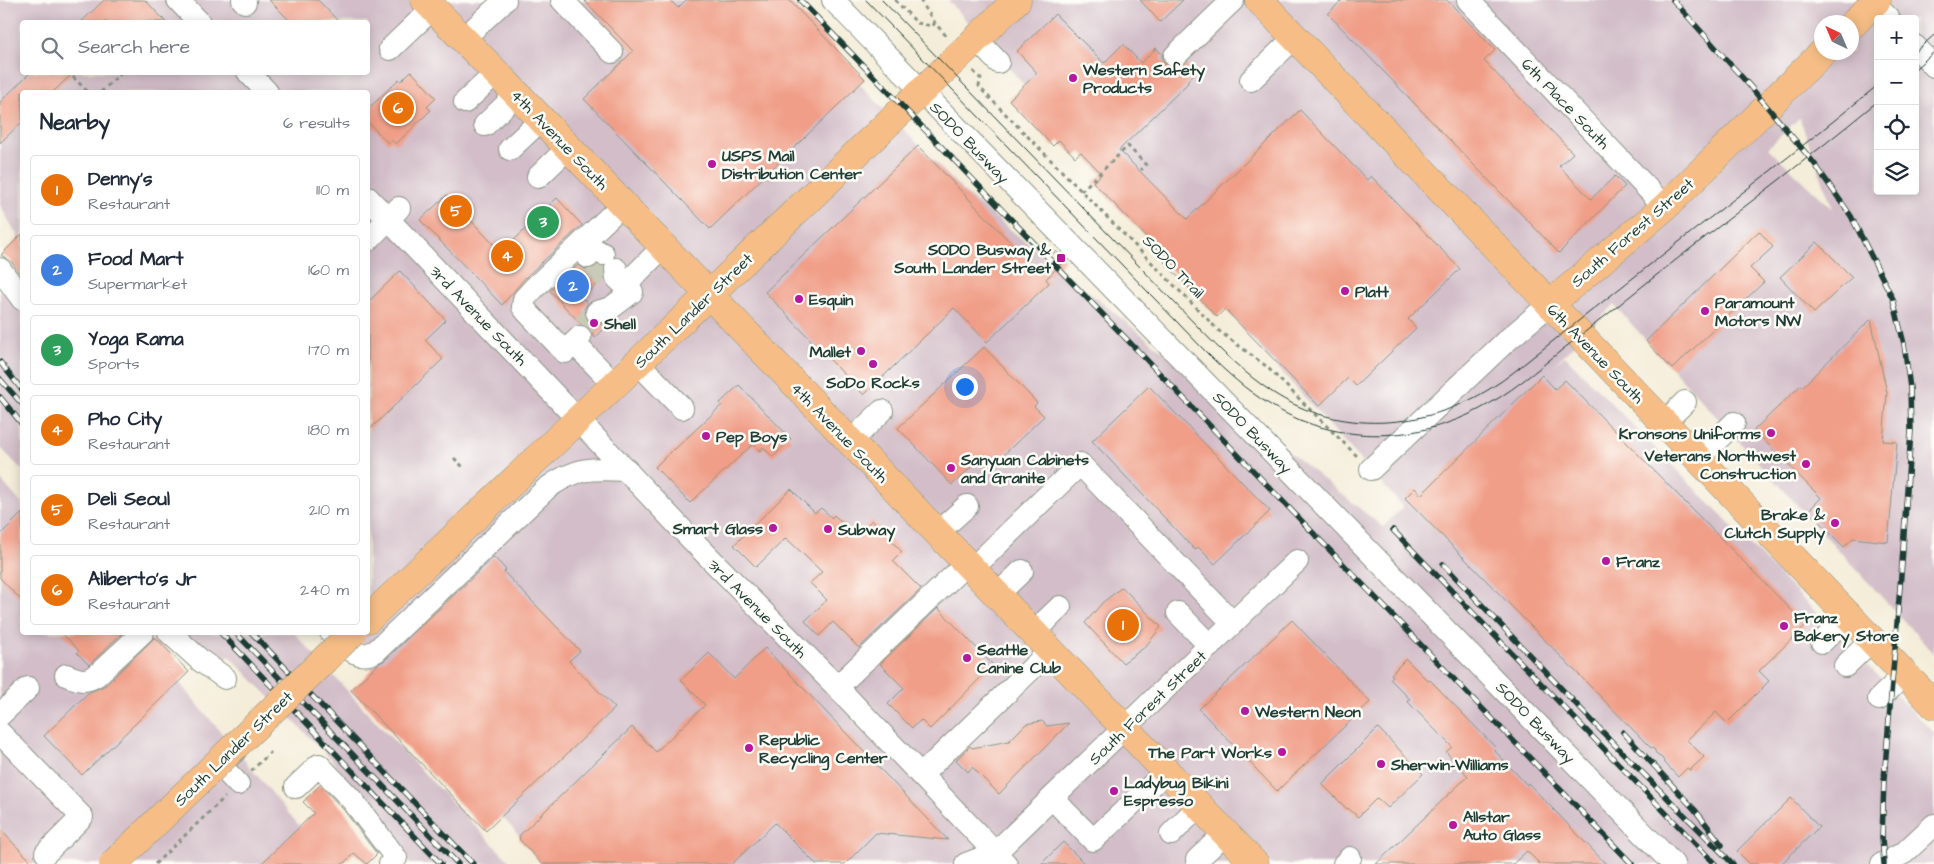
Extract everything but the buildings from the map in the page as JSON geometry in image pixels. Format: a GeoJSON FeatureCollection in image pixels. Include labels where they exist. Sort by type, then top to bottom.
{"type":"FeatureCollection","features":[{"type":"Feature","properties":{"kind":"main road","name":"South Lander Street"},"geometry":{"type":"LineString","coordinates":[[370,617],[579,420],[1017,0]]}},
{"type":"Feature","properties":{"kind":"main road","name":"6th Avenue South"},"geometry":{"type":"LineString","coordinates":[[1259,0],[1934,705]]}},
{"type":"Feature","properties":{"kind":"main road","name":"4th Avenue South"},"geometry":{"type":"LineString","coordinates":[[429,4],[1255,864]]}},
{"type":"Feature","properties":{"kind":"main road"},"geometry":{"type":"LineString","coordinates":[[1859,20],[1880,7]]}},
{"type":"Feature","properties":{"kind":"main road","name":"South Forest Street"},"geometry":{"type":"LineString","coordinates":[[1550,304],[1665,207],[1815,60]]}},
{"type":"Feature","properties":{"kind":"main road","name":"South Lander Street"},"geometry":{"type":"LineString","coordinates":[[113,864],[350,635]]}},
{"type":"Feature","properties":{"kind":"street"},"geometry":{"type":"LineString","coordinates":[[178,0],[197,20]]}},
{"type":"Feature","properties":{"kind":"street"},"geometry":{"type":"LineString","coordinates":[[463,40],[505,0]]}},
{"type":"Feature","properties":{"kind":"street"},"geometry":{"type":"LineString","coordinates":[[562,0],[612,52]]}},
{"type":"Feature","properties":{"kind":"street","name":"SODO Busway"},"geometry":{"type":"LineString","coordinates":[[833,0],[1673,864]]}},
{"type":"Feature","properties":{"kind":"street"},"geometry":{"type":"LineString","coordinates":[[1175,56],[1232,0]]}},
{"type":"Feature","properties":{"kind":"street","name":"6th Place South"},"geometry":{"type":"LineString","coordinates":[[1468,0],[1665,207]]}},
{"type":"Feature","properties":{"kind":"street"},"geometry":{"type":"LineString","coordinates":[[390,49],[429,4]]}},
{"type":"Feature","properties":{"kind":"street"},"geometry":{"type":"LineString","coordinates":[[1250,80],[1294,37]]}},
{"type":"Feature","properties":{"kind":"street"},"geometry":{"type":"LineString","coordinates":[[976,39],[998,62]]}},
{"type":"Feature","properties":{"kind":"street"},"geometry":{"type":"LineString","coordinates":[[1919,50],[1934,66]]}},
{"type":"Feature","properties":{"kind":"street"},"geometry":{"type":"LineString","coordinates":[[465,102],[496,72]]}},
{"type":"Feature","properties":{"kind":"street"},"geometry":{"type":"LineString","coordinates":[[251,75],[265,90]]}},
{"type":"Feature","properties":{"kind":"street"},"geometry":{"type":"LineString","coordinates":[[485,125],[517,94]]}},
{"type":"Feature","properties":{"kind":"street"},"geometry":{"type":"LineString","coordinates":[[510,149],[541,120]]}},
{"type":"Feature","properties":{"kind":"street"},"geometry":{"type":"LineString","coordinates":[[538,177],[568,148]]}},
{"type":"Feature","properties":{"kind":"street","name":"3rd Avenue South"},"geometry":{"type":"LineString","coordinates":[[371,194],[394,214],[511,349],[627,470],[758,595],[836,687],[921,775],[997,860]]}},
{"type":"Feature","properties":{"kind":"street"},"geometry":{"type":"LineString","coordinates":[[582,243],[632,292],[565,352],[523,307],[524,299],[535,287],[623,204]]}},
{"type":"Feature","properties":{"kind":"street"},"geometry":{"type":"LineString","coordinates":[[370,238],[394,214]]}},
{"type":"Feature","properties":{"kind":"street"},"geometry":{"type":"LineString","coordinates":[[610,272],[663,247]]}},
{"type":"Feature","properties":{"kind":"street"},"geometry":{"type":"LineString","coordinates":[[0,269],[20,296]]}},
{"type":"Feature","properties":{"kind":"street","name":"South Forest Street"},"geometry":{"type":"LineString","coordinates":[[1372,469],[1504,343],[1550,304]]}},
{"type":"Feature","properties":{"kind":"street"},"geometry":{"type":"LineString","coordinates":[[511,349],[533,318]]}},
{"type":"Feature","properties":{"kind":"street"},"geometry":{"type":"LineString","coordinates":[[592,326],[615,385]]}},
{"type":"Feature","properties":{"kind":"street"},"geometry":{"type":"LineString","coordinates":[[638,363],[682,408]]}},
{"type":"Feature","properties":{"kind":"street"},"geometry":{"type":"LineString","coordinates":[[1664,423],[1685,402]]}},
{"type":"Feature","properties":{"kind":"street"},"geometry":{"type":"LineString","coordinates":[[850,442],[882,411]]}},
{"type":"Feature","properties":{"kind":"street"},"geometry":{"type":"LineString","coordinates":[[1698,459],[1734,423]]}},
{"type":"Feature","properties":{"kind":"street"},"geometry":{"type":"LineString","coordinates":[[836,687],[1080,464],[1233,623]]}},
{"type":"Feature","properties":{"kind":"street"},"geometry":{"type":"LineString","coordinates":[[334,635],[354,654],[369,655],[376,651],[546,489],[564,476],[599,468],[627,470]]}},
{"type":"Feature","properties":{"kind":"street"},"geometry":{"type":"LineString","coordinates":[[937,533],[967,506]]}},
{"type":"Feature","properties":{"kind":"street","name":"South Forest Street"},"geometry":{"type":"LineString","coordinates":[[997,860],[1052,798],[1297,561]]}},
{"type":"Feature","properties":{"kind":"street"},"geometry":{"type":"LineString","coordinates":[[997,596],[1022,570]]}},
{"type":"Feature","properties":{"kind":"street"},"geometry":{"type":"LineString","coordinates":[[921,775],[1042,642],[1060,606]]}},
{"type":"Feature","properties":{"kind":"street"},"geometry":{"type":"LineString","coordinates":[[1178,613],[1210,646]]}},
{"type":"Feature","properties":{"kind":"street"},"geometry":{"type":"LineString","coordinates":[[1822,642],[1848,616]]}},
{"type":"Feature","properties":{"kind":"street"},"geometry":{"type":"LineString","coordinates":[[66,675],[80,681],[89,680],[97,675],[140,635]]}},
{"type":"Feature","properties":{"kind":"street"},"geometry":{"type":"LineString","coordinates":[[172,635],[212,670],[226,678]]}},
{"type":"Feature","properties":{"kind":"street"},"geometry":{"type":"LineString","coordinates":[[1845,666],[1872,640]]}},
{"type":"Feature","properties":{"kind":"street"},"geometry":{"type":"LineString","coordinates":[[1879,699],[1904,674]]}},
{"type":"Feature","properties":{"kind":"street"},"geometry":{"type":"LineString","coordinates":[[0,715],[28,688]]}},
{"type":"Feature","properties":{"kind":"street"},"geometry":{"type":"LineString","coordinates":[[198,787],[262,725]]}},
{"type":"Feature","properties":{"kind":"street"},"geometry":{"type":"LineString","coordinates":[[0,733],[82,817],[46,853]]}},
{"type":"Feature","properties":{"kind":"street"},"geometry":{"type":"LineString","coordinates":[[296,787],[319,765],[353,801],[396,862]]}},
{"type":"Feature","properties":{"kind":"street"},"geometry":{"type":"LineString","coordinates":[[220,766],[238,784]]}},
{"type":"Feature","properties":{"kind":"street"},"geometry":{"type":"LineString","coordinates":[[1052,798],[1094,840],[1166,772]]}},
{"type":"Feature","properties":{"kind":"street"},"geometry":{"type":"LineString","coordinates":[[1171,834],[1199,806]]}},
{"type":"Feature","properties":{"kind":"street"},"geometry":{"type":"LineString","coordinates":[[1882,864],[1907,859],[1934,825]]}},
{"type":"Feature","properties":{"kind":"street"},"geometry":{"type":"LineString","coordinates":[[1198,860],[1225,833]]}},
{"type":"Feature","properties":{"kind":"street"},"geometry":{"type":"LineString","coordinates":[[966,864],[997,860]]}},
{"type":"Feature","properties":{"kind":"path"},"geometry":{"type":"LineString","coordinates":[[895,0],[917,23],[932,26],[935,24]]}},
{"type":"Feature","properties":{"kind":"path"},"geometry":{"type":"LineString","coordinates":[[920,0],[935,24],[943,31]]}},
{"type":"Feature","properties":{"kind":"path"},"geometry":{"type":"LineString","coordinates":[[907,21],[911,17]]}},
{"type":"Feature","properties":{"kind":"path","name":"SODO Trail"},"geometry":{"type":"LineString","coordinates":[[974,72],[981,79],[979,86],[981,89],[1219,331],[1266,366],[1350,451],[1372,469]]}},
{"type":"Feature","properties":{"kind":"path"},"geometry":{"type":"LineString","coordinates":[[104,90],[119,75]]}},
{"type":"Feature","properties":{"kind":"path"},"geometry":{"type":"LineString","coordinates":[[73,77],[86,90]]}},
{"type":"Feature","properties":{"kind":"path"},"geometry":{"type":"LineString","coordinates":[[1081,191],[1128,146],[1146,165],[1140,170]]}},
{"type":"Feature","properties":{"kind":"path"},"geometry":{"type":"LineString","coordinates":[[454,458],[463,468]]}},
{"type":"Feature","properties":{"kind":"path"},"geometry":{"type":"LineString","coordinates":[[156,864],[271,752]]}},
{"type":"Feature","properties":{"kind":"shaded area"},"geometry":{"type":"Polygon","coordinates":[[[0,0],[778,0],[967,195],[1383,527],[1403,507],[948,0],[1934,0],[1934,654],[1614,305],[1553,366],[1565,356],[1934,733],[1934,864],[544,864],[342,635],[370,635],[370,90],[20,90],[20,240],[0,205],[0,0]],[[1800,119],[1768,148],[1833,209],[1800,119]]]}},
{"type":"Feature","properties":{"kind":"shaded area"},"geometry":{"type":"Polygon","coordinates":[[[0,283],[20,311],[20,468],[0,447],[0,283]]]}},
{"type":"Feature","properties":{"kind":"shaded area"},"geometry":{"type":"Polygon","coordinates":[[[0,479],[20,502],[20,635],[140,635],[331,864],[0,864],[0,479]]]}},
{"type":"Feature","properties":{"kind":"shaded area"},"geometry":{"type":"Polygon","coordinates":[[[181,635],[296,635],[417,766],[512,864],[410,864],[331,759],[229,656],[214,669],[181,635]]]}},
{"type":"Feature","properties":{"kind":"tunnel"},"geometry":{"type":"LineString","coordinates":[[592,264],[606,279]]}},
{"type":"Feature","properties":{"kind":"tunnel"},"geometry":{"type":"LineString","coordinates":[[583,326],[597,312]]}},
{"type":"Feature","properties":{"kind":"tram line"},"geometry":{"type":"LineString","coordinates":[[866,0],[1207,353],[1244,387],[1293,417],[1319,427],[1372,435],[1399,434],[1426,429],[1453,421],[1501,397],[1874,104]]}},
{"type":"Feature","properties":{"kind":"tram line"},"geometry":{"type":"LineString","coordinates":[[882,0],[1234,362],[1272,392],[1298,406],[1325,416],[1353,421],[1382,422],[1438,413],[1465,402],[1497,384],[1874,88]]}},
{"type":"Feature","properties":{"kind":"tram line"},"geometry":{"type":"LineString","coordinates":[[1919,48],[1934,35]]}},
{"type":"Feature","properties":{"kind":"tram line"},"geometry":{"type":"LineString","coordinates":[[1919,65],[1934,52]]}},
{"type":"Feature","properties":{"kind":"railway"},"geometry":{"type":"LineString","coordinates":[[800,0],[1632,864]]}},
{"type":"Feature","properties":{"kind":"railway"},"geometry":{"type":"LineString","coordinates":[[1673,0],[1749,85],[1814,163],[1851,216],[1893,299],[1904,344],[1910,388],[1911,431],[1884,779],[1882,838],[1884,864]]}},
{"type":"Feature","properties":{"kind":"railway"},"geometry":{"type":"LineString","coordinates":[[0,362],[20,387]]}},
{"type":"Feature","properties":{"kind":"railway"},"geometry":{"type":"LineString","coordinates":[[0,379],[20,402]]}},
{"type":"Feature","properties":{"kind":"railway"},"geometry":{"type":"LineString","coordinates":[[0,397],[20,422]]}},
{"type":"Feature","properties":{"kind":"railway"},"geometry":{"type":"LineString","coordinates":[[1393,530],[1715,864]]}},
{"type":"Feature","properties":{"kind":"railway"},"geometry":{"type":"LineString","coordinates":[[1443,564],[1616,746],[1733,864]]}},
{"type":"Feature","properties":{"kind":"railway"},"geometry":{"type":"LineString","coordinates":[[223,635],[441,864]]}},
{"type":"Feature","properties":{"kind":"railway"},"geometry":{"type":"LineString","coordinates":[[238,635],[458,864]]}},
{"type":"Feature","properties":{"kind":"railway"},"geometry":{"type":"LineString","coordinates":[[254,635],[473,864]]}},
{"type":"Feature","properties":{"kind":"railway"},"geometry":{"type":"LineString","coordinates":[[1623,732],[1695,810],[1722,845]]}},
{"type":"Feature","properties":{"kind":"place","name":"Western Safety Products"},"geometry":{"type":"Point","coordinates":[1073,78]}},
{"type":"Feature","properties":{"kind":"place","name":"Aliberto's Jr"},"geometry":{"type":"Point","coordinates":[398,108]}},
{"type":"Feature","properties":{"kind":"place","name":"USPS Mail Distribution Center"},"geometry":{"type":"Point","coordinates":[712,164]}},
{"type":"Feature","properties":{"kind":"place","name":"Deli Seoul"},"geometry":{"type":"Point","coordinates":[456,211]}},
{"type":"Feature","properties":{"kind":"place","name":"Yoga Rama"},"geometry":{"type":"Point","coordinates":[543,222]}},
{"type":"Feature","properties":{"kind":"place","name":"Pho City"},"geometry":{"type":"Point","coordinates":[507,256]}},
{"type":"Feature","properties":{"kind":"place","name":"SODO Busway & South Lander Street"},"geometry":{"type":"Point","coordinates":[1061,258]}},
{"type":"Feature","properties":{"kind":"place","name":"Food Mart"},"geometry":{"type":"Point","coordinates":[573,286]}},
{"type":"Feature","properties":{"kind":"place","name":"Platt"},"geometry":{"type":"Point","coordinates":[1345,291]}},
{"type":"Feature","properties":{"kind":"place","name":"Esquin"},"geometry":{"type":"Point","coordinates":[799,299]}},
{"type":"Feature","properties":{"kind":"place","name":"Paramount Motors NW"},"geometry":{"type":"Point","coordinates":[1705,311]}},
{"type":"Feature","properties":{"kind":"place","name":"Shell"},"geometry":{"type":"Point","coordinates":[594,323]}},
{"type":"Feature","properties":{"kind":"place","name":"Mallet"},"geometry":{"type":"Point","coordinates":[861,351]}},
{"type":"Feature","properties":{"kind":"place","name":"SoDo Rocks"},"geometry":{"type":"Point","coordinates":[873,364]}},
{"type":"Feature","properties":{"kind":"place","name":"Kronsons Uniforms"},"geometry":{"type":"Point","coordinates":[1771,433]}},
{"type":"Feature","properties":{"kind":"place","name":"Pep Boys"},"geometry":{"type":"Point","coordinates":[706,436]}},
{"type":"Feature","properties":{"kind":"place","name":"Veterans Northwest Construction"},"geometry":{"type":"Point","coordinates":[1806,464]}},
{"type":"Feature","properties":{"kind":"place","name":"Sanyuan Cabinets and Granite"},"geometry":{"type":"Point","coordinates":[951,468]}},
{"type":"Feature","properties":{"kind":"place","name":"Brake & Clutch Supply"},"geometry":{"type":"Point","coordinates":[1835,523]}},
{"type":"Feature","properties":{"kind":"place","name":"Smart Glass"},"geometry":{"type":"Point","coordinates":[773,528]}},
{"type":"Feature","properties":{"kind":"place","name":"Subway"},"geometry":{"type":"Point","coordinates":[828,529]}},
{"type":"Feature","properties":{"kind":"place","name":"Franz"},"geometry":{"type":"Point","coordinates":[1606,561]}},
{"type":"Feature","properties":{"kind":"place","name":"Denny's"},"geometry":{"type":"Point","coordinates":[1123,625]}},
{"type":"Feature","properties":{"kind":"place","name":"Franz Bakery Store"},"geometry":{"type":"Point","coordinates":[1784,626]}},
{"type":"Feature","properties":{"kind":"place","name":"Seattle Canine Club"},"geometry":{"type":"Point","coordinates":[967,658]}},
{"type":"Feature","properties":{"kind":"place","name":"Western Neon"},"geometry":{"type":"Point","coordinates":[1245,711]}},
{"type":"Feature","properties":{"kind":"place","name":"Republic Recycling Center"},"geometry":{"type":"Point","coordinates":[749,748]}},
{"type":"Feature","properties":{"kind":"place","name":"The Part Works"},"geometry":{"type":"Point","coordinates":[1282,752]}},
{"type":"Feature","properties":{"kind":"place","name":"Sherwin-Williams"},"geometry":{"type":"Point","coordinates":[1381,764]}},
{"type":"Feature","properties":{"kind":"place","name":"Ladybug Bikini Espresso"},"geometry":{"type":"Point","coordinates":[1114,791]}},
{"type":"Feature","properties":{"kind":"place","name":"Allstar Auto Glass"},"geometry":{"type":"Point","coordinates":[1453,825]}}]}
